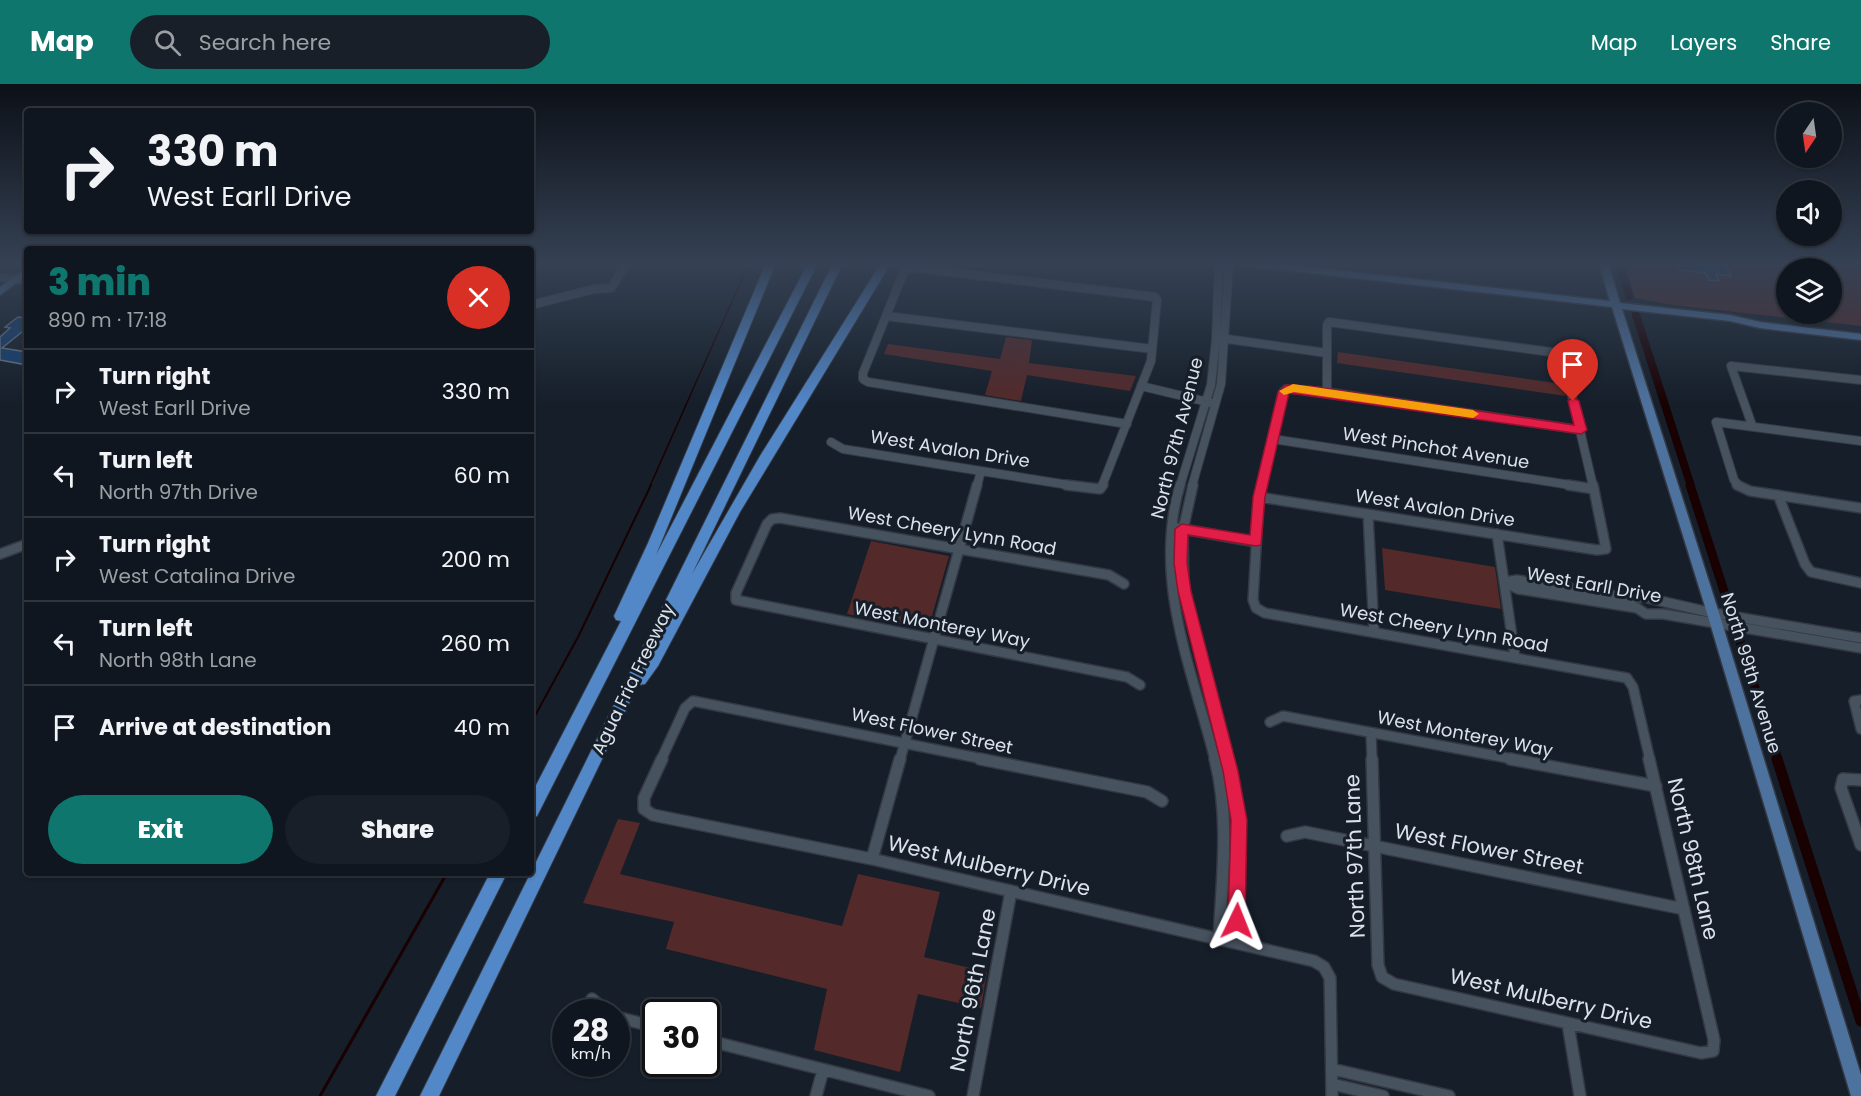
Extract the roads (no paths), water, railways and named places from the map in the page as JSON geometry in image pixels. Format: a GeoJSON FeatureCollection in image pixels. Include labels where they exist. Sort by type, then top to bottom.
{"type":"FeatureCollection","features":[{"type":"Feature","properties":{"kind":"highway"},"geometry":{"type":"LineString","coordinates":[[583,709],[602,656],[655,543],[751,310]]}},
{"type":"Feature","properties":{"kind":"highway","name":"Agua Fria Freeway"},"geometry":{"type":"LineString","coordinates":[[534,805],[789,310]]}},
{"type":"Feature","properties":{"kind":"highway","name":"Agua Fria Freeway"},"geometry":{"type":"LineString","coordinates":[[429,1096],[815,310]]}},
{"type":"Feature","properties":{"kind":"highway"},"geometry":{"type":"LineString","coordinates":[[615,716],[653,662],[731,518],[856,310]]}},
{"type":"Feature","properties":{"kind":"highway"},"geometry":{"type":"LineString","coordinates":[[385,1096],[497,876]]}},
{"type":"Feature","properties":{"kind":"main road","name":"North 99th Avenue"},"geometry":{"type":"LineString","coordinates":[[1618,310],[1859,1096]]}},
{"type":"Feature","properties":{"kind":"main road"},"geometry":{"type":"LineString","coordinates":[[1662,310],[1861,330]]}},
{"type":"Feature","properties":{"kind":"main road"},"geometry":{"type":"LineString","coordinates":[[1730,318],[1760,325],[1861,337]]}},
{"type":"Feature","properties":{"kind":"street"},"geometry":{"type":"LineString","coordinates":[[888,310],[863,373],[862,379],[868,382],[1127,424],[1152,349],[1156,310]]}},
{"type":"Feature","properties":{"kind":"street","name":"North 97th Avenue"},"geometry":{"type":"LineString","coordinates":[[1219,310],[1221,384],[1211,403],[1175,503],[1169,564],[1176,610],[1216,765],[1222,801],[1224,836],[1219,939]]}},
{"type":"Feature","properties":{"kind":"street","name":"North 97th Avenue"},"geometry":{"type":"LineString","coordinates":[[1219,338],[1223,310]]}},
{"type":"Feature","properties":{"kind":"street"},"geometry":{"type":"LineString","coordinates":[[886,316],[1152,349]]}},
{"type":"Feature","properties":{"kind":"street"},"geometry":{"type":"LineString","coordinates":[[1327,392],[1327,325],[1329,322],[1558,353],[1563,358],[1594,489]]}},
{"type":"Feature","properties":{"kind":"street"},"geometry":{"type":"LineString","coordinates":[[1219,338],[1327,353]]}},
{"type":"Feature","properties":{"kind":"street"},"geometry":{"type":"LineString","coordinates":[[1752,425],[1731,366],[1738,364],[1861,380]]}},
{"type":"Feature","properties":{"kind":"street"},"geometry":{"type":"LineString","coordinates":[[1141,386],[1211,403]]}},
{"type":"Feature","properties":{"kind":"street"},"geometry":{"type":"LineString","coordinates":[[1172,527],[1256,542],[1259,497],[1283,392],[1286,388],[1327,392],[1581,430]]}},
{"type":"Feature","properties":{"kind":"street","name":"North 97th Avenue"},"geometry":{"type":"LineString","coordinates":[[1211,403],[1182,529],[1181,563],[1184,591],[1231,771],[1239,820],[1236,943]]}},
{"type":"Feature","properties":{"kind":"street"},"geometry":{"type":"LineString","coordinates":[[1861,441],[1716,422],[1734,480],[1739,487],[1861,508]]}},
{"type":"Feature","properties":{"kind":"street","name":"West Avalon Drive"},"geometry":{"type":"LineString","coordinates":[[831,442],[843,449],[1100,489],[1105,483],[1127,424]]}},
{"type":"Feature","properties":{"kind":"street","name":"West Pinchot Avenue"},"geometry":{"type":"LineString","coordinates":[[1273,440],[1594,489]]}},
{"type":"Feature","properties":{"kind":"street"},"geometry":{"type":"LineString","coordinates":[[872,859],[981,471]]}},
{"type":"Feature","properties":{"kind":"street","name":"West Avalon Drive"},"geometry":{"type":"LineString","coordinates":[[1259,497],[1597,550],[1606,549],[1594,489]]}},
{"type":"Feature","properties":{"kind":"street"},"geometry":{"type":"LineString","coordinates":[[1778,495],[1805,564],[1811,572],[1861,583]]}},
{"type":"Feature","properties":{"kind":"street"},"geometry":{"type":"LineString","coordinates":[[1368,514],[1374,632]]}},
{"type":"Feature","properties":{"kind":"street","name":"West Cheery Lynn Road"},"geometry":{"type":"LineString","coordinates":[[736,600],[767,524],[772,519],[1109,575],[1124,584]]}},
{"type":"Feature","properties":{"kind":"street"},"geometry":{"type":"LineString","coordinates":[[1497,534],[1515,657]]}},
{"type":"Feature","properties":{"kind":"street","name":"West Cheery Lynn Road"},"geometry":{"type":"LineString","coordinates":[[1256,542],[1253,600],[1256,608],[1266,613],[1627,678]]}},
{"type":"Feature","properties":{"kind":"street"},"geometry":{"type":"LineString","coordinates":[[0,554],[24,545]]}},
{"type":"Feature","properties":{"kind":"street","name":"West Earll Drive"},"geometry":{"type":"LineString","coordinates":[[1504,582],[1518,589],[1636,604],[1647,614],[1714,618],[1861,638]]}},
{"type":"Feature","properties":{"kind":"street","name":"West Earll Drive"},"geometry":{"type":"LineString","coordinates":[[1636,604],[1643,597],[1714,618],[1861,648]]}},
{"type":"Feature","properties":{"kind":"street","name":"West Monterey Way"},"geometry":{"type":"LineString","coordinates":[[736,600],[1127,677],[1140,686]]}},
{"type":"Feature","properties":{"kind":"street","name":"North 98th Lane"},"geometry":{"type":"LineString","coordinates":[[1627,678],[1633,687],[1656,786],[1714,1040],[1713,1051]]}},
{"type":"Feature","properties":{"kind":"street","name":"West Flower Street"},"geometry":{"type":"LineString","coordinates":[[644,809],[644,798],[680,718],[685,708],[693,700],[1147,792],[1162,801]]}},
{"type":"Feature","properties":{"kind":"street"},"geometry":{"type":"LineString","coordinates":[[1857,701],[1855,712],[1861,729]]}},
{"type":"Feature","properties":{"kind":"street","name":"West Monterey Way"},"geometry":{"type":"LineString","coordinates":[[1270,722],[1283,716],[1656,786]]}},
{"type":"Feature","properties":{"kind":"street","name":"North 97th Lane"},"geometry":{"type":"LineString","coordinates":[[1371,733],[1378,965],[1382,977]]}},
{"type":"Feature","properties":{"kind":"street"},"geometry":{"type":"LineString","coordinates":[[1861,780],[1843,779],[1841,788],[1861,845]]}},
{"type":"Feature","properties":{"kind":"street","name":"West Mulberry Drive"},"geometry":{"type":"LineString","coordinates":[[644,809],[653,815],[872,859],[1314,961],[1324,967],[1330,978],[1332,1069]]}},
{"type":"Feature","properties":{"kind":"street","name":"West Flower Street"},"geometry":{"type":"LineString","coordinates":[[1287,836],[1305,832],[1684,909]]}},
{"type":"Feature","properties":{"kind":"street","name":"North 96th Lane"},"geometry":{"type":"LineString","coordinates":[[972,1096],[1011,891]]}},
{"type":"Feature","properties":{"kind":"street","name":"West Mulberry Drive"},"geometry":{"type":"LineString","coordinates":[[1382,977],[1395,984],[1568,1024],[1701,1053],[1713,1051]]}},
{"type":"Feature","properties":{"kind":"street"},"geometry":{"type":"LineString","coordinates":[[1568,1024],[1580,1096]]}},
{"type":"Feature","properties":{"kind":"street"},"geometry":{"type":"LineString","coordinates":[[720,1044],[929,1096]]}},
{"type":"Feature","properties":{"kind":"street"},"geometry":{"type":"LineString","coordinates":[[1383,1096],[1332,1090],[1332,1069],[1449,1096]]}},
{"type":"Feature","properties":{"kind":"street"},"geometry":{"type":"LineString","coordinates":[[816,1096],[823,1070]]}},
{"type":"Feature","properties":{"kind":"waterway"},"geometry":{"type":"LineString","coordinates":[[650,486],[728,310]]}},
{"type":"Feature","properties":{"kind":"waterway"},"geometry":{"type":"LineString","coordinates":[[1636,315],[1691,486]]}},
{"type":"Feature","properties":{"kind":"waterway"},"geometry":{"type":"LineString","coordinates":[[534,718],[578,637],[651,485]]}},
{"type":"Feature","properties":{"kind":"waterway"},"geometry":{"type":"LineString","coordinates":[[1690,485],[1778,760]]}},
{"type":"Feature","properties":{"kind":"waterway"},"geometry":{"type":"LineString","coordinates":[[1777,759],[1861,1021]]}},
{"type":"Feature","properties":{"kind":"waterway"},"geometry":{"type":"LineString","coordinates":[[320,1096],[445,876]]}}]}
